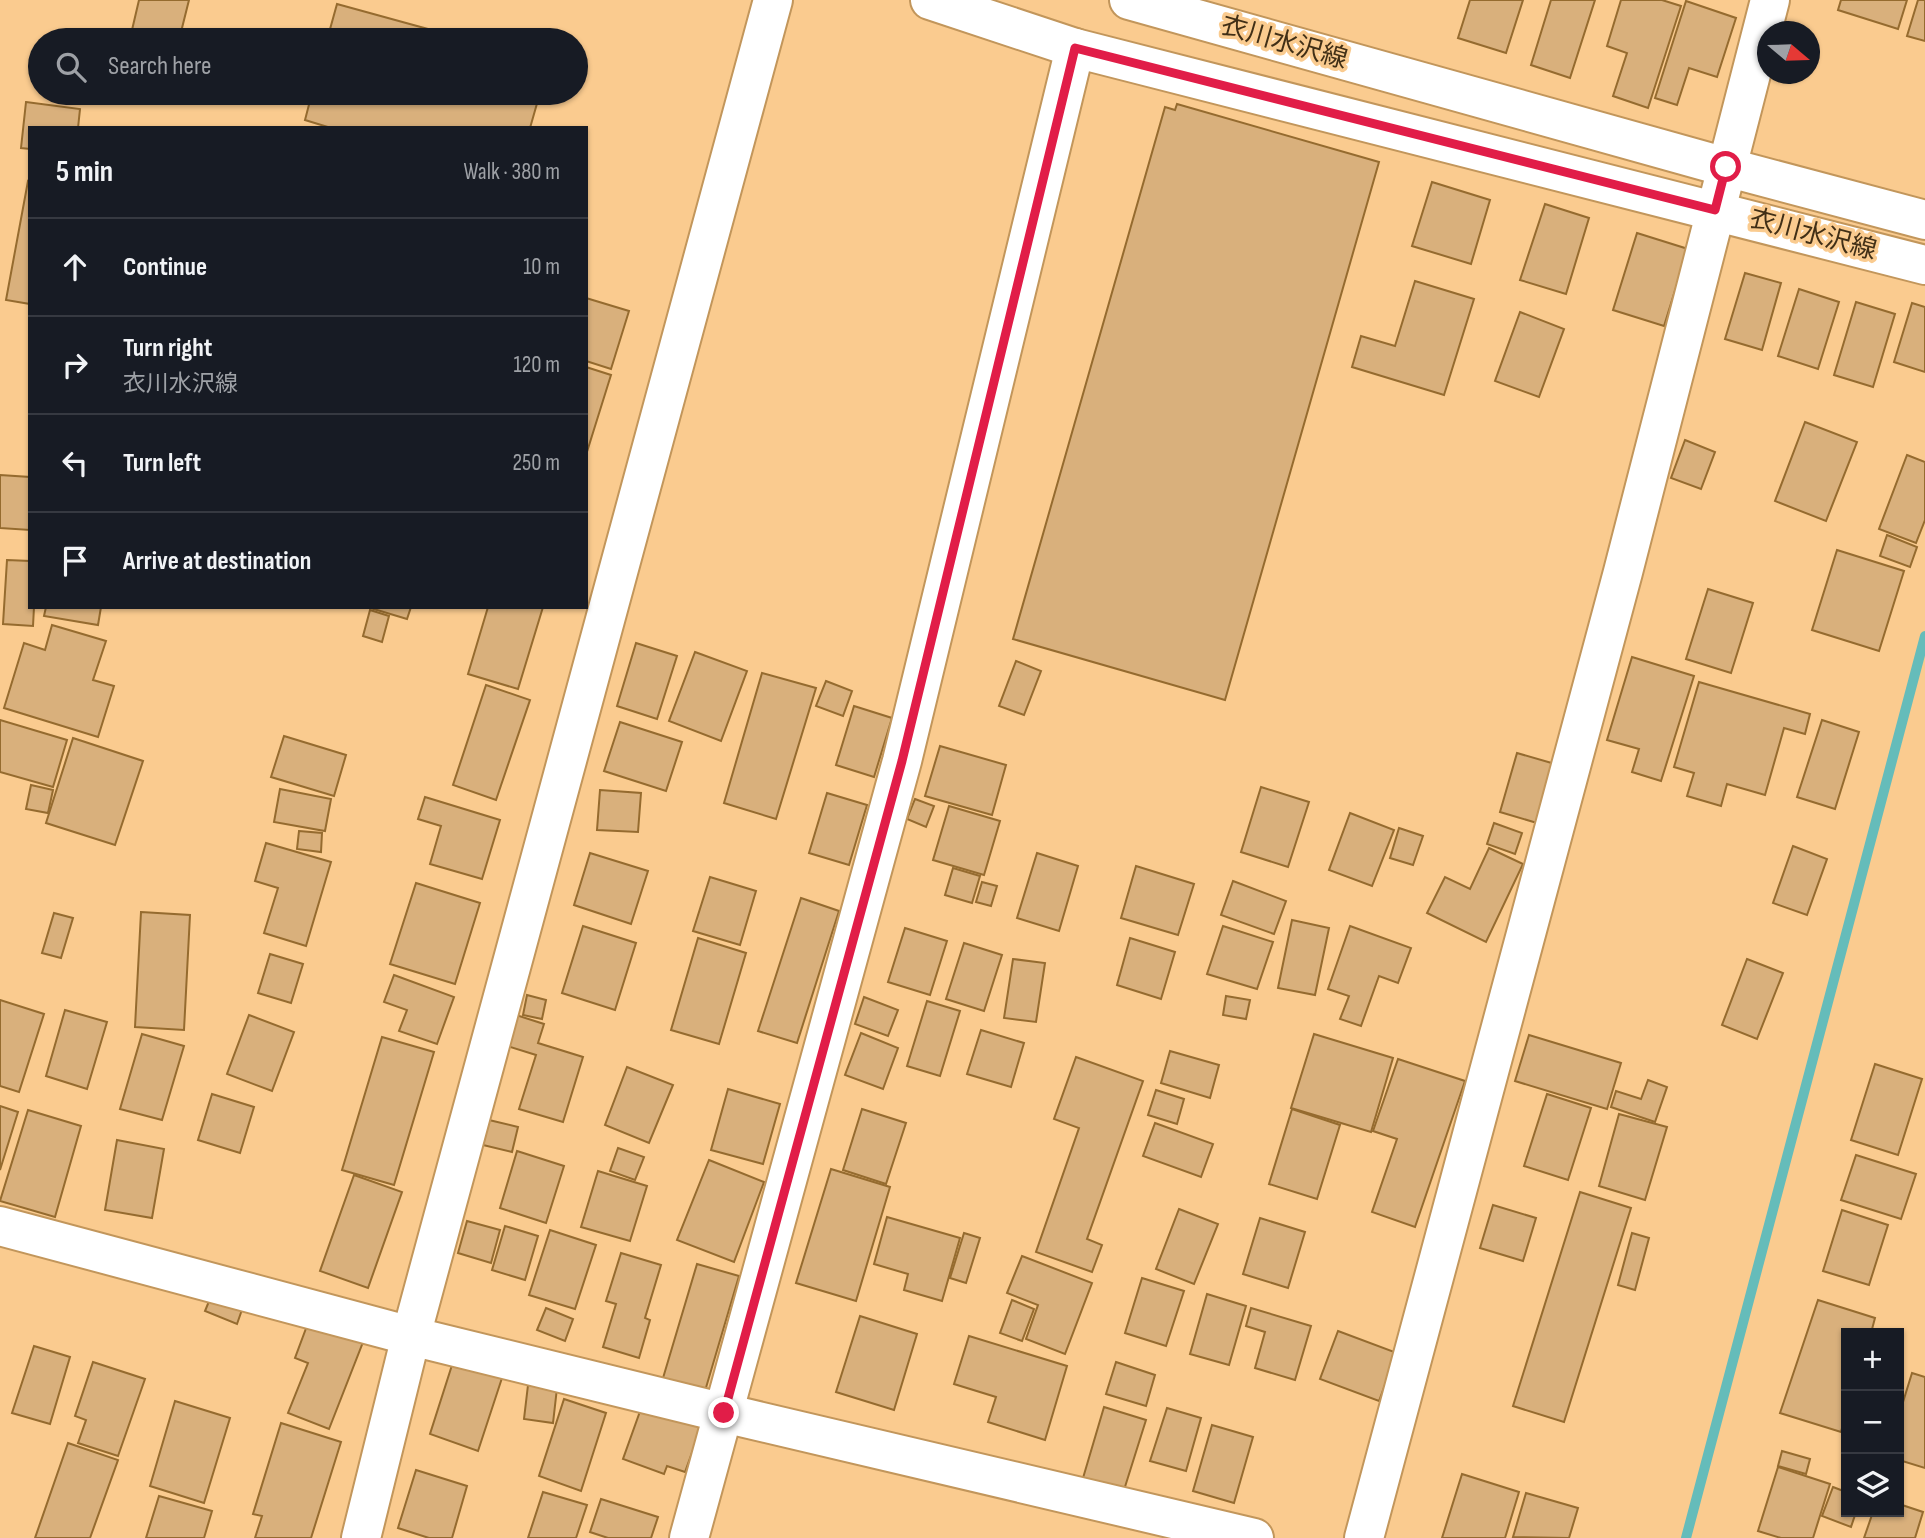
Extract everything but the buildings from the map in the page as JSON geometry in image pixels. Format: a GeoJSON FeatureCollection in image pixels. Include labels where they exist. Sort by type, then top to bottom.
{"type":"FeatureCollection","features":[{"type":"Feature","properties":{"kind":"street"},"geometry":{"type":"LineString","coordinates":[[361,1538],[411,1336],[774,0]]}},
{"type":"Feature","properties":{"kind":"street","name":"衣川水沢線"},"geometry":{"type":"LineString","coordinates":[[930,0],[1075,48],[1925,265]]}},
{"type":"Feature","properties":{"kind":"street","name":"衣川水沢線"},"geometry":{"type":"LineString","coordinates":[[1129,0],[1925,220]]}},
{"type":"Feature","properties":{"kind":"street"},"geometry":{"type":"LineString","coordinates":[[1364,1538],[1623,572],[1770,0]]}},
{"type":"Feature","properties":{"kind":"street"},"geometry":{"type":"LineString","coordinates":[[689,1538],[902,761],[1075,48]]}},
{"type":"Feature","properties":{"kind":"street"},"geometry":{"type":"LineString","coordinates":[[0,1226],[411,1336],[1254,1538]]}},
{"type":"Feature","properties":{"kind":"waterway"},"geometry":{"type":"LineString","coordinates":[[1686,1538],[1925,636]]}},
{"type":"Feature","properties":{"kind":"route"},"geometry":{"type":"LineString","coordinates":[[724,1413],[902,761],[1075,48],[1715,210],[1726,167]]}}]}
